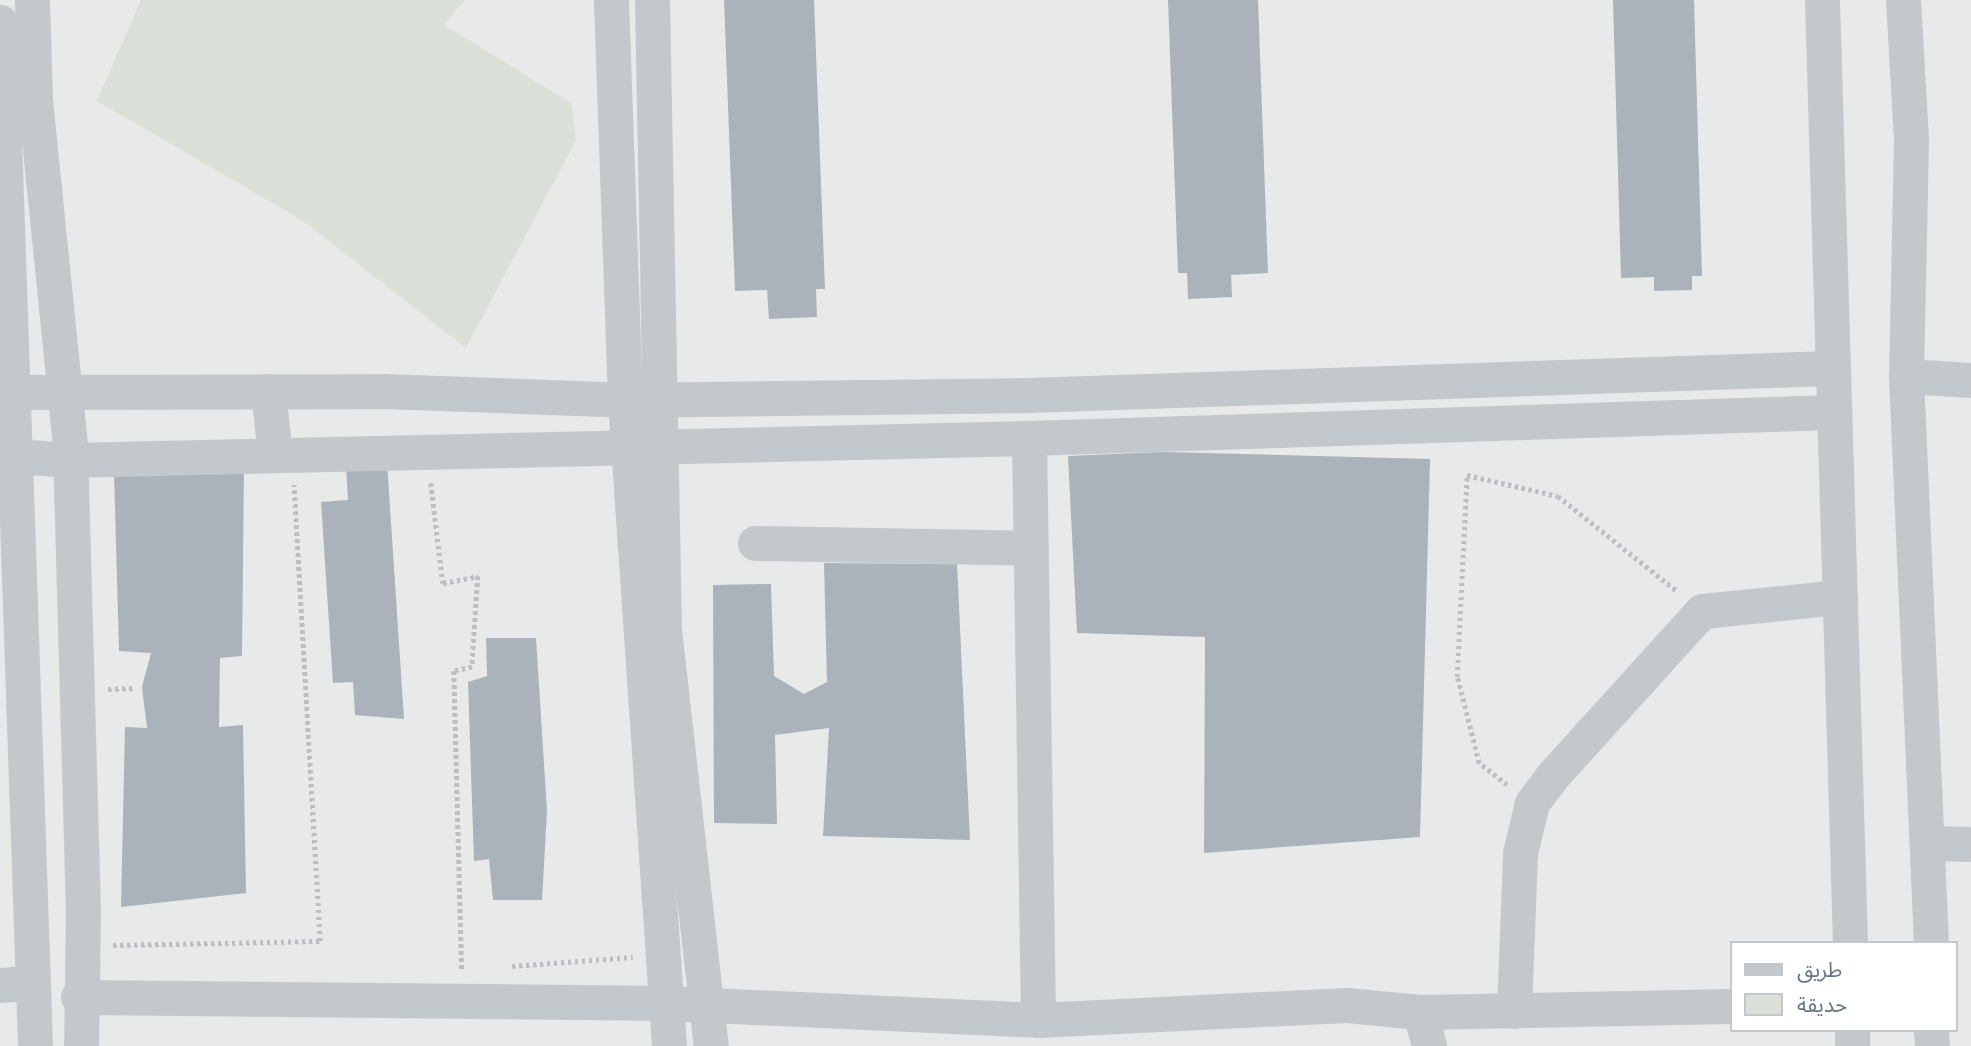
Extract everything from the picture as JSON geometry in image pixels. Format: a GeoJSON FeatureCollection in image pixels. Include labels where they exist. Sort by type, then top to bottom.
{"type":"FeatureCollection","features":[{"type":"Feature","properties":{"kind":"lane"},"geometry":{"type":"LineString","coordinates":[[32,0],[34,100],[70,460],[83,897],[78,997],[81,1046]]}},
{"type":"Feature","properties":{"kind":"lane"},"geometry":{"type":"LineString","coordinates":[[611,0],[641,400],[668,1046]]}},
{"type":"Feature","properties":{"kind":"lane"},"geometry":{"type":"LineString","coordinates":[[641,400],[652,0]]}},
{"type":"Feature","properties":{"kind":"lane"},"geometry":{"type":"LineString","coordinates":[[1822,0],[1850,941]]}},
{"type":"Feature","properties":{"kind":"lane"},"geometry":{"type":"LineString","coordinates":[[1903,0],[1911,140],[1906,376],[1930,843],[1931,941]]}},
{"type":"Feature","properties":{"kind":"lane"},"geometry":{"type":"LineString","coordinates":[[0,22],[16,984],[35,1046]]}},
{"type":"Feature","properties":{"kind":"lane"},"geometry":{"type":"LineString","coordinates":[[6,392],[411,392],[641,400],[1114,393],[1832,368]]}},
{"type":"Feature","properties":{"kind":"lane"},"geometry":{"type":"LineString","coordinates":[[1906,376],[1971,380]]}},
{"type":"Feature","properties":{"kind":"lane"},"geometry":{"type":"LineString","coordinates":[[1465,380],[1467,424]]}},
{"type":"Feature","properties":{"kind":"lane"},"geometry":{"type":"LineString","coordinates":[[268,391],[284,454]]}},
{"type":"Feature","properties":{"kind":"lane"},"geometry":{"type":"LineString","coordinates":[[411,392],[421,451]]}},
{"type":"Feature","properties":{"kind":"lane"},"geometry":{"type":"LineString","coordinates":[[1114,393],[1116,435]]}},
{"type":"Feature","properties":{"kind":"lane"},"geometry":{"type":"LineString","coordinates":[[918,396],[925,440]]}},
{"type":"Feature","properties":{"kind":"lane"},"geometry":{"type":"LineString","coordinates":[[7,455],[70,460],[1029,438],[1833,412]]}},
{"type":"Feature","properties":{"kind":"lane"},"geometry":{"type":"LineString","coordinates":[[1029,438],[1038,1020]]}},
{"type":"Feature","properties":{"kind":"lane"},"geometry":{"type":"LineString","coordinates":[[643,445],[712,1046]]}},
{"type":"Feature","properties":{"kind":"lane"},"geometry":{"type":"LineString","coordinates":[[755,542],[1030,548]]}},
{"type":"Feature","properties":{"kind":"lane"},"geometry":{"type":"LineString","coordinates":[[1514,1011],[1520,853],[1532,803],[1702,611],[1840,597]]}},
{"type":"Feature","properties":{"kind":"lane"},"geometry":{"type":"LineString","coordinates":[[1930,843],[1971,844]]}},
{"type":"Feature","properties":{"kind":"lane"},"geometry":{"type":"LineString","coordinates":[[78,997],[708,1004],[1038,1020],[1347,1005],[1420,1012],[1730,1006]]}},
{"type":"Feature","properties":{"kind":"lane"},"geometry":{"type":"LineString","coordinates":[[1420,1012],[1429,1046]]}},
{"type":"Feature","properties":{"kind":"path"},"geometry":{"type":"LineString","coordinates":[[421,451],[443,583],[478,576],[472,667],[454,671],[462,970]]}},
{"type":"Feature","properties":{"kind":"path"},"geometry":{"type":"LineString","coordinates":[[106,945],[320,941],[284,454]]}},
{"type":"Feature","properties":{"kind":"path"},"geometry":{"type":"LineString","coordinates":[[1532,803],[1479,763],[1457,677],[1467,475],[1558,496],[1702,611]]}},
{"type":"Feature","properties":{"kind":"path"},"geometry":{"type":"LineString","coordinates":[[502,967],[637,957],[636,943]]}},
{"type":"Feature","properties":{"kind":"path"},"geometry":{"type":"LineString","coordinates":[[449,971],[475,969]]}},
{"type":"Feature","properties":{"kind":"shaded area"},"geometry":{"type":"Polygon","coordinates":[[[0,0],[1971,0],[1971,1046],[0,1046],[0,0]]]}},
{"type":"Feature","properties":{"kind":"green space"},"geometry":{"type":"Polygon","coordinates":[[[141,0],[465,0],[444,25],[571,103],[576,140],[466,348],[302,220],[97,101],[141,0]]]}},
{"type":"Feature","properties":{"kind":"building"},"geometry":{"type":"Polygon","coordinates":[[[724,0],[814,0],[825,289],[816,289],[817,317],[769,319],[767,290],[735,291],[724,0]]]}},
{"type":"Feature","properties":{"kind":"building"},"geometry":{"type":"Polygon","coordinates":[[[1168,0],[1258,0],[1268,273],[1231,275],[1232,297],[1188,299],[1187,273],[1178,273],[1168,0]]]}},
{"type":"Feature","properties":{"kind":"building"},"geometry":{"type":"Polygon","coordinates":[[[1613,0],[1694,0],[1702,276],[1692,276],[1692,290],[1654,291],[1654,277],[1621,278],[1613,0]]]}},
{"type":"Feature","properties":{"kind":"building"},"geometry":{"type":"Polygon","coordinates":[[[1163,452],[1430,459],[1420,837],[1204,853],[1205,637],[1077,633],[1068,456],[1163,452]]]}},
{"type":"Feature","properties":{"kind":"building"},"geometry":{"type":"Polygon","coordinates":[[[387,462],[404,719],[355,715],[353,682],[333,683],[321,502],[348,500],[346,465],[387,462]]]}},
{"type":"Feature","properties":{"kind":"building"},"geometry":{"type":"Polygon","coordinates":[[[244,467],[242,656],[220,658],[219,727],[243,725],[246,893],[121,907],[125,727],[147,728],[142,687],[151,653],[119,651],[114,473],[244,467]]]}},
{"type":"Feature","properties":{"kind":"building"},"geometry":{"type":"Polygon","coordinates":[[[824,563],[957,564],[970,840],[823,836],[829,728],[775,735],[777,824],[714,823],[713,585],[771,584],[774,676],[804,694],[827,682],[824,563]]]}},
{"type":"Feature","properties":{"kind":"building"},"geometry":{"type":"Polygon","coordinates":[[[486,638],[536,638],[547,811],[542,900],[493,900],[489,859],[474,861],[468,682],[487,676],[486,638]]]}}]}
